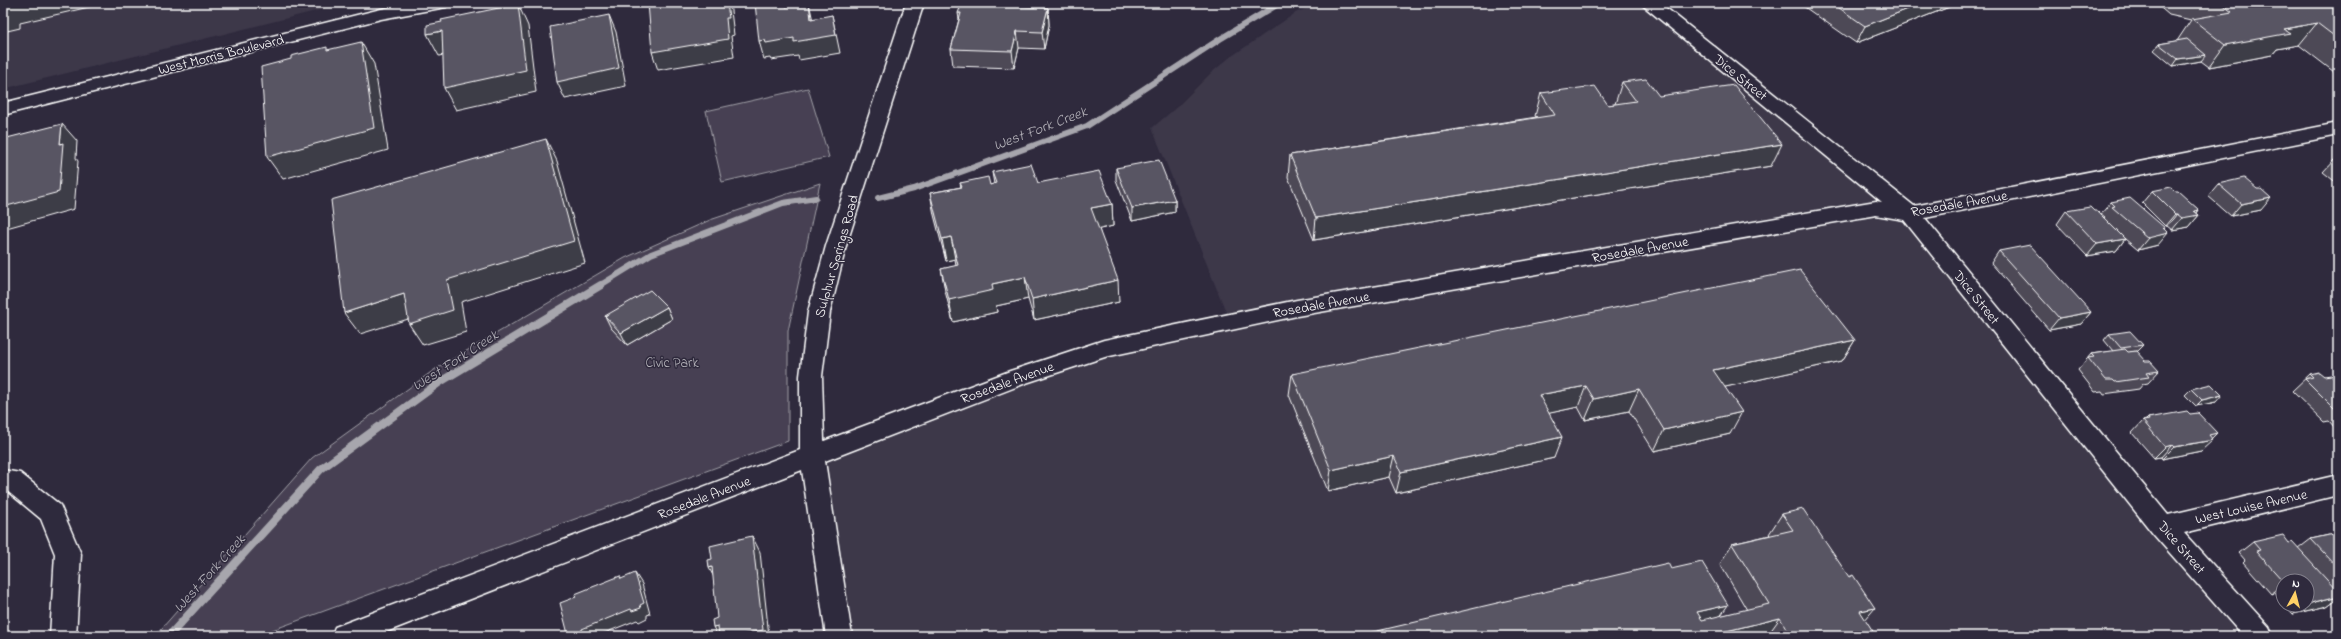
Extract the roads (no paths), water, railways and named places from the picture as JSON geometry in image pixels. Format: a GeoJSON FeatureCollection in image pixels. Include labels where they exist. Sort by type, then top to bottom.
{"type":"FeatureCollection","features":[{"type":"Feature","properties":{"kind":"street","name":"West Morris Boulevard"},"geometry":{"type":"LineString","coordinates":[[3,109],[381,14],[440,3]]}},
{"type":"Feature","properties":{"kind":"street","name":"Sulphur Springs Road"},"geometry":{"type":"LineString","coordinates":[[839,636],[812,455],[811,376],[819,312],[836,246],[915,3]]}},
{"type":"Feature","properties":{"kind":"street","name":"Dice Street"},"geometry":{"type":"LineString","coordinates":[[1649,3],[1910,214],[2163,526],[2260,636]]}},
{"type":"Feature","properties":{"kind":"street","name":"Rosedale Avenue"},"geometry":{"type":"LineString","coordinates":[[359,633],[812,455],[1018,377],[1104,349],[1297,308],[1876,208],[1910,214],[2338,129]]}},
{"type":"Feature","properties":{"kind":"street"},"geometry":{"type":"LineString","coordinates":[[3,480],[11,480],[51,512],[68,554],[63,636]]}},
{"type":"Feature","properties":{"kind":"street","name":"West Louise Avenue"},"geometry":{"type":"LineString","coordinates":[[2163,526],[2338,485]]}},
{"type":"Feature","properties":{"kind":"waterway","name":"West Fork Creek"},"geometry":{"type":"LineString","coordinates":[[878,198],[914,189],[1087,126],[1220,39],[1280,3]]}},
{"type":"Feature","properties":{"kind":"waterway","name":"West Fork Creek"},"geometry":{"type":"LineString","coordinates":[[599,286],[651,254],[783,203],[816,198]]}},
{"type":"Feature","properties":{"kind":"waterway","name":"West Fork Creek"},"geometry":{"type":"LineString","coordinates":[[169,636],[321,469],[440,382],[601,285]]}},
{"type":"Feature","properties":{"kind":"park label","name":"Civic Park"},"geometry":{"type":"Point","coordinates":[672,362]}}]}
